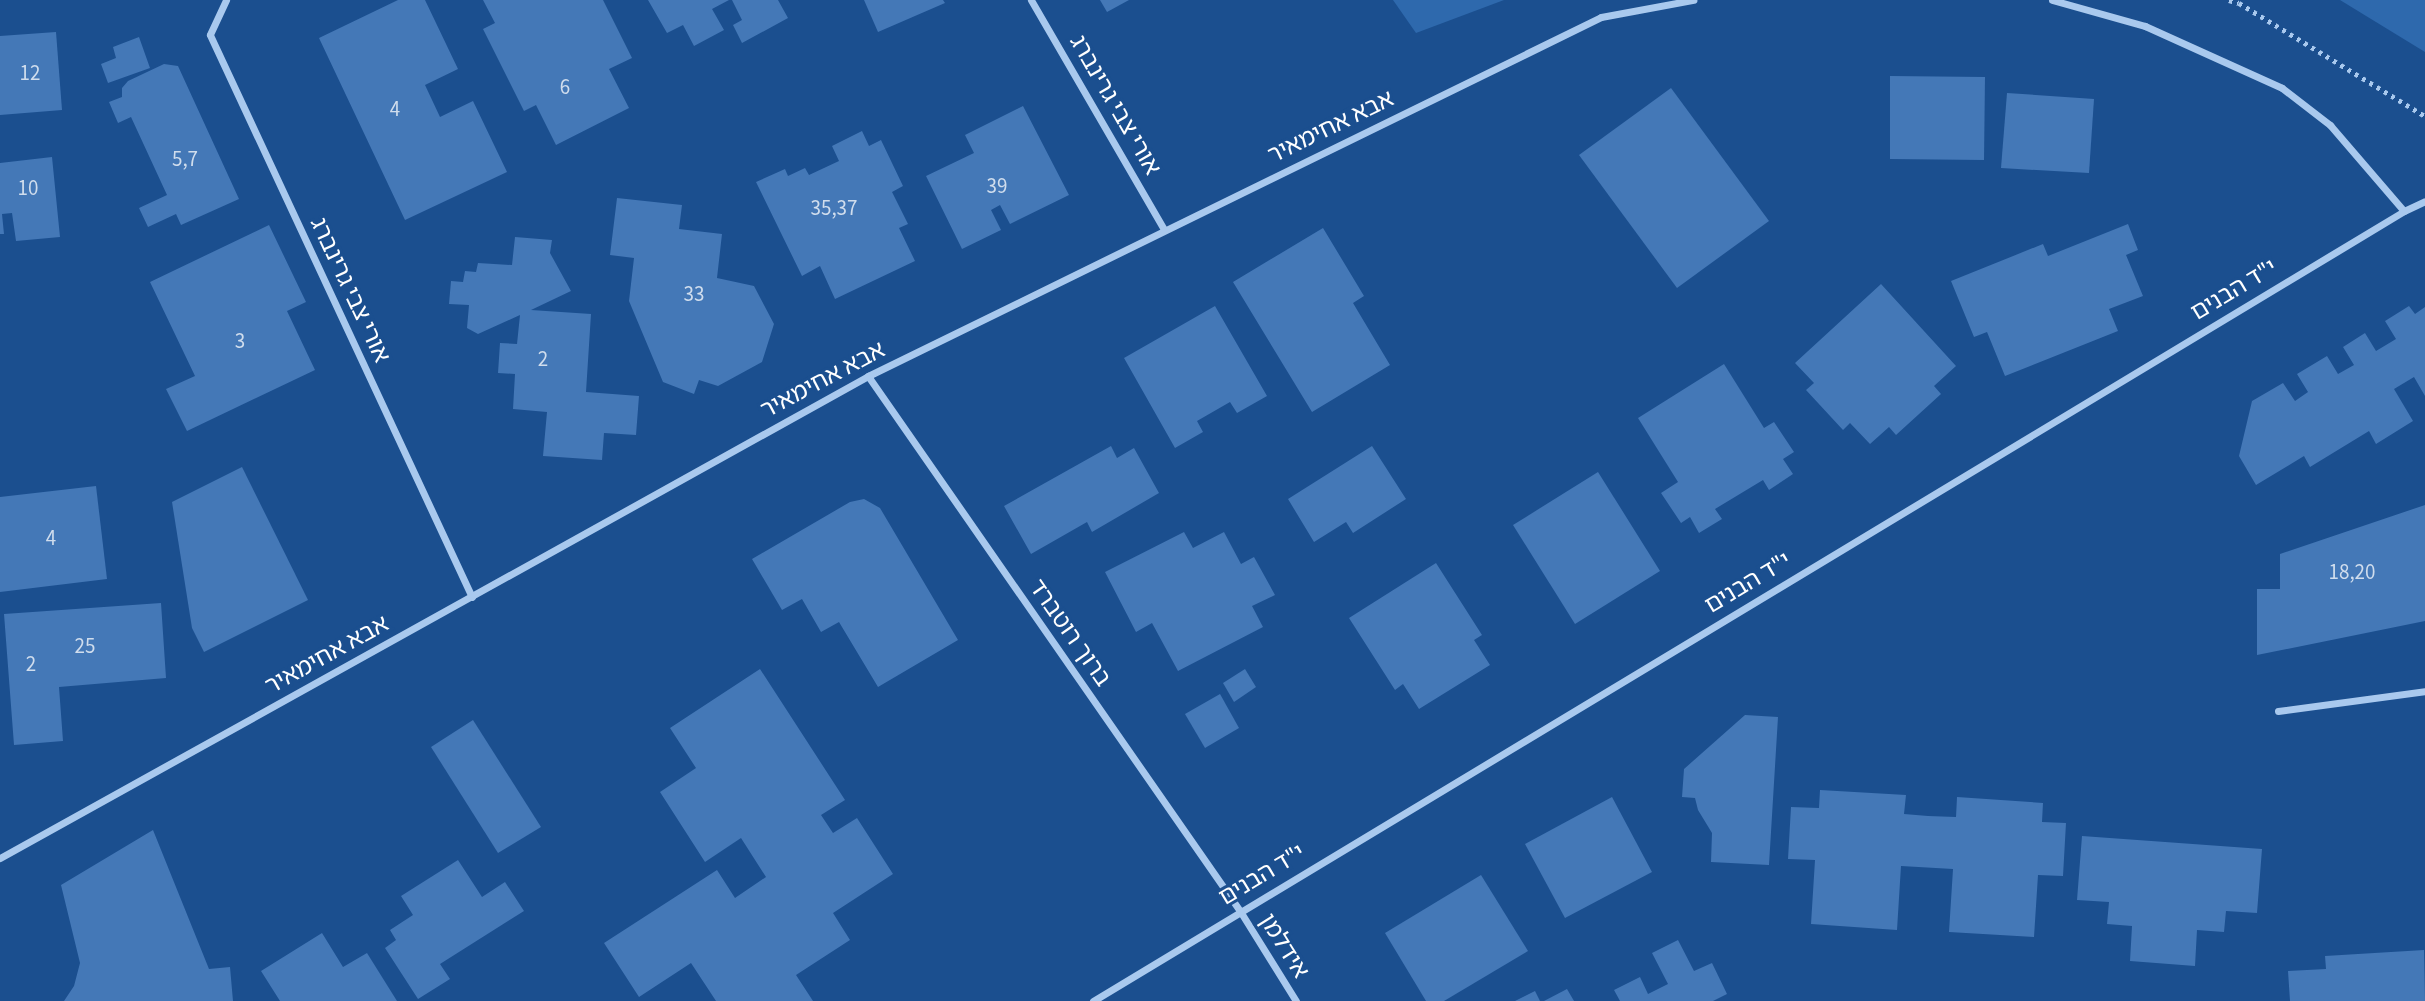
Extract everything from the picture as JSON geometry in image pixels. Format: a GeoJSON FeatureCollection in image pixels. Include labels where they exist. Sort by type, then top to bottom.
{"type":"FeatureCollection","features":[{"type":"Feature","properties":{"kind":"street","name":"אורי צבי גרינברג"},"geometry":{"type":"LineString","coordinates":[[226,0],[210,35],[472,597]]}},
{"type":"Feature","properties":{"kind":"street","name":"אורי צבי גרינברג"},"geometry":{"type":"LineString","coordinates":[[1031,0],[1164,229]]}},
{"type":"Feature","properties":{"kind":"street","name":"אבא אחימאיר"},"geometry":{"type":"LineString","coordinates":[[0,858],[868,376],[1601,17],[1693,0]]}},
{"type":"Feature","properties":{"kind":"street"},"geometry":{"type":"LineString","coordinates":[[2052,0],[2145,26],[2282,88],[2330,125],[2404,211]]}},
{"type":"Feature","properties":{"kind":"street","name":"י\"ד הבנים"},"geometry":{"type":"LineString","coordinates":[[1093,1001],[2404,211],[2425,201]]}},
{"type":"Feature","properties":{"kind":"street","name":"ברוך רוטברד"},"geometry":{"type":"LineString","coordinates":[[868,376],[1240,911]]}},
{"type":"Feature","properties":{"kind":"street"},"geometry":{"type":"LineString","coordinates":[[2278,711],[2425,691]]}},
{"type":"Feature","properties":{"kind":"street","name":"אידלמן"},"geometry":{"type":"LineString","coordinates":[[1240,911],[1296,1001]]}},
{"type":"Feature","properties":{"kind":"path"},"geometry":{"type":"LineString","coordinates":[[2229,0],[2239,3],[2425,116]]}},
{"type":"Feature","properties":{"kind":"shaded area"},"geometry":{"type":"Polygon","coordinates":[[[1393,0],[1504,0],[1416,33],[1393,0]]]}},
{"type":"Feature","properties":{"kind":"shaded area"},"geometry":{"type":"Polygon","coordinates":[[[2340,0],[2425,0],[2425,52],[2340,0]]]}},
{"type":"Feature","properties":{"kind":"building"},"geometry":{"type":"Polygon","coordinates":[[[398,0],[425,0],[458,69],[425,85],[440,117],[473,101],[507,172],[405,220],[319,38],[398,0]]]}},
{"type":"Feature","properties":{"kind":"building"},"geometry":{"type":"Polygon","coordinates":[[[483,0],[603,0],[632,58],[609,69],[629,108],[556,145],[536,105],[524,111],[483,29],[495,23],[483,0]]]}},
{"type":"Feature","properties":{"kind":"building"},"geometry":{"type":"Polygon","coordinates":[[[648,0],[729,0],[712,9],[724,30],[694,46],[683,25],[667,33],[648,0]]]}},
{"type":"Feature","properties":{"kind":"building"},"geometry":{"type":"Polygon","coordinates":[[[732,0],[778,0],[788,18],[742,43],[733,25],[742,20],[732,0]]]}},
{"type":"Feature","properties":{"kind":"building"},"geometry":{"type":"Polygon","coordinates":[[[864,0],[943,0],[945,3],[878,32],[864,0]]]}},
{"type":"Feature","properties":{"kind":"building"},"geometry":{"type":"Polygon","coordinates":[[[1100,0],[1129,0],[1107,12],[1100,0]]]}},
{"type":"Feature","properties":{"kind":"building"},"geometry":{"type":"Polygon","coordinates":[[[56,32],[62,110],[0,115],[0,36],[56,32]]]}},
{"type":"Feature","properties":{"kind":"building"},"geometry":{"type":"Polygon","coordinates":[[[139,37],[150,68],[108,83],[101,64],[116,58],[113,47],[139,37]]]}},
{"type":"Feature","properties":{"kind":"building"},"geometry":{"type":"Polygon","coordinates":[[[164,64],[178,66],[239,199],[181,225],[176,214],[148,227],[139,208],[167,195],[131,117],[118,123],[109,102],[122,97],[122,88],[128,81],[164,64]]]}},
{"type":"Feature","properties":{"kind":"building"},"geometry":{"type":"Polygon","coordinates":[[[1890,76],[1985,77],[1984,160],[1890,159],[1890,76]]]}},
{"type":"Feature","properties":{"kind":"building"},"geometry":{"type":"Polygon","coordinates":[[[1671,88],[1769,221],[1677,288],[1579,155],[1671,88]]]}},
{"type":"Feature","properties":{"kind":"building"},"geometry":{"type":"Polygon","coordinates":[[[2007,93],[2094,99],[2089,173],[2001,168],[2007,93]]]}},
{"type":"Feature","properties":{"kind":"building"},"geometry":{"type":"Polygon","coordinates":[[[1023,106],[1069,195],[1010,224],[1000,205],[991,210],[1001,230],[962,249],[926,176],[974,153],[965,135],[1023,106]]]}},
{"type":"Feature","properties":{"kind":"building"},"geometry":{"type":"Polygon","coordinates":[[[862,131],[869,146],[881,140],[903,186],[892,192],[908,224],[899,228],[915,261],[835,299],[820,266],[802,276],[756,182],[785,169],[788,176],[805,168],[809,175],[839,161],[832,146],[862,131]]]}},
{"type":"Feature","properties":{"kind":"building"},"geometry":{"type":"Polygon","coordinates":[[[52,157],[60,237],[16,241],[12,213],[2,214],[4,234],[0,234],[0,163],[52,157]]]}},
{"type":"Feature","properties":{"kind":"building"},"geometry":{"type":"Polygon","coordinates":[[[617,198],[682,205],[679,229],[722,234],[717,278],[754,286],[774,324],[762,362],[718,386],[699,380],[694,394],[663,382],[629,301],[634,258],[610,255],[617,198]]]}},
{"type":"Feature","properties":{"kind":"building"},"geometry":{"type":"Polygon","coordinates":[[[2128,224],[2138,250],[2126,255],[2143,296],[2109,309],[2118,331],[2005,376],[1987,332],[1974,337],[1951,281],[2043,244],[2048,256],[2128,224]]]}},
{"type":"Feature","properties":{"kind":"building"},"geometry":{"type":"Polygon","coordinates":[[[269,225],[306,302],[287,311],[315,370],[187,431],[166,389],[195,376],[150,282],[269,225]]]}},
{"type":"Feature","properties":{"kind":"building"},"geometry":{"type":"Polygon","coordinates":[[[1323,228],[1364,296],[1353,303],[1390,365],[1312,412],[1233,282],[1323,228]]]}},
{"type":"Feature","properties":{"kind":"building"},"geometry":{"type":"Polygon","coordinates":[[[515,237],[552,240],[550,253],[571,291],[531,310],[591,314],[586,392],[639,396],[636,435],[604,433],[602,460],[543,456],[547,412],[513,409],[515,374],[498,373],[500,343],[517,344],[520,315],[478,334],[467,328],[469,305],[449,304],[451,281],[463,282],[465,271],[476,272],[478,263],[512,265],[515,237]]]}},
{"type":"Feature","properties":{"kind":"building"},"geometry":{"type":"Polygon","coordinates":[[[1881,284],[1956,366],[1934,386],[1941,394],[1896,435],[1889,427],[1870,444],[1850,423],[1843,430],[1806,390],[1814,383],[1795,363],[1881,284]]]}},
{"type":"Feature","properties":{"kind":"building"},"geometry":{"type":"Polygon","coordinates":[[[1215,306],[1267,396],[1237,413],[1230,402],[1197,421],[1203,432],[1175,448],[1124,358],[1215,306]]]}},
{"type":"Feature","properties":{"kind":"building"},"geometry":{"type":"Polygon","coordinates":[[[2409,306],[2415,314],[2425,307],[2425,396],[2414,377],[2394,389],[2413,421],[2376,444],[2369,431],[2310,467],[2304,456],[2256,485],[2239,456],[2252,401],[2283,383],[2295,401],[2308,392],[2297,374],[2327,356],[2338,374],[2354,365],[2343,347],[2365,333],[2376,351],[2396,339],[2385,321],[2409,306]]]}},
{"type":"Feature","properties":{"kind":"building"},"geometry":{"type":"Polygon","coordinates":[[[1724,364],[1764,428],[1774,422],[1794,452],[1783,459],[1793,474],[1769,490],[1763,480],[1715,509],[1722,519],[1699,533],[1690,517],[1681,523],[1661,493],[1678,482],[1638,418],[1724,364]]]}},
{"type":"Feature","properties":{"kind":"building"},"geometry":{"type":"Polygon","coordinates":[[[1111,446],[1117,458],[1134,448],[1159,493],[1092,532],[1087,522],[1031,554],[1004,506],[1111,446]]]}},
{"type":"Feature","properties":{"kind":"building"},"geometry":{"type":"Polygon","coordinates":[[[1372,446],[1406,499],[1353,533],[1346,522],[1314,542],[1288,499],[1372,446]]]}},
{"type":"Feature","properties":{"kind":"building"},"geometry":{"type":"Polygon","coordinates":[[[242,467],[308,600],[204,652],[192,628],[172,502],[242,467]]]}},
{"type":"Feature","properties":{"kind":"building"},"geometry":{"type":"Polygon","coordinates":[[[1598,472],[1660,571],[1575,624],[1513,525],[1598,472]]]}},
{"type":"Feature","properties":{"kind":"building"},"geometry":{"type":"Polygon","coordinates":[[[96,486],[107,579],[0,592],[0,497],[96,486]]]}},
{"type":"Feature","properties":{"kind":"building"},"geometry":{"type":"Polygon","coordinates":[[[864,499],[880,508],[958,640],[878,687],[839,622],[821,632],[802,599],[782,610],[752,559],[850,502],[864,499]]]}},
{"type":"Feature","properties":{"kind":"building"},"geometry":{"type":"Polygon","coordinates":[[[2425,505],[2425,621],[2257,655],[2257,589],[2280,589],[2280,554],[2425,505]]]}},
{"type":"Feature","properties":{"kind":"building"},"geometry":{"type":"Polygon","coordinates":[[[1184,532],[1193,548],[1224,532],[1241,564],[1254,557],[1275,595],[1252,606],[1263,627],[1178,671],[1152,623],[1136,632],[1105,572],[1184,532]]]}},
{"type":"Feature","properties":{"kind":"building"},"geometry":{"type":"Polygon","coordinates":[[[1436,563],[1482,635],[1474,640],[1490,665],[1419,709],[1403,684],[1395,690],[1349,618],[1436,563]]]}},
{"type":"Feature","properties":{"kind":"building"},"geometry":{"type":"Polygon","coordinates":[[[161,603],[166,678],[59,687],[63,741],[14,745],[4,614],[161,603]]]}},
{"type":"Feature","properties":{"kind":"building"},"geometry":{"type":"Polygon","coordinates":[[[760,669],[845,800],[821,815],[833,833],[857,818],[893,874],[833,913],[850,940],[796,975],[813,1001],[716,1001],[691,963],[639,997],[604,943],[717,870],[735,898],[766,877],[741,838],[705,862],[660,792],[696,768],[670,728],[760,669]]]}},
{"type":"Feature","properties":{"kind":"building"},"geometry":{"type":"Polygon","coordinates":[[[1245,669],[1256,687],[1234,702],[1223,683],[1245,669]]]}},
{"type":"Feature","properties":{"kind":"building"},"geometry":{"type":"Polygon","coordinates":[[[1220,694],[1239,728],[1205,748],[1185,714],[1220,694]]]}},
{"type":"Feature","properties":{"kind":"building"},"geometry":{"type":"Polygon","coordinates":[[[1745,715],[1778,717],[1769,865],[1711,862],[1712,833],[1698,810],[1695,798],[1682,797],[1684,769],[1745,715]]]}},
{"type":"Feature","properties":{"kind":"building"},"geometry":{"type":"Polygon","coordinates":[[[473,720],[541,827],[498,853],[431,747],[473,720]]]}},
{"type":"Feature","properties":{"kind":"building"},"geometry":{"type":"Polygon","coordinates":[[[1820,790],[1906,795],[1904,814],[1928,816],[1956,817],[1957,797],[2043,803],[2042,822],[2066,823],[2063,876],[2038,875],[2034,937],[1949,932],[1953,869],[1901,866],[1897,930],[1811,924],[1815,860],[1788,859],[1791,807],[1819,808],[1820,790]]]}},
{"type":"Feature","properties":{"kind":"building"},"geometry":{"type":"Polygon","coordinates":[[[1612,797],[1652,872],[1565,918],[1525,844],[1612,797]]]}},
{"type":"Feature","properties":{"kind":"building"},"geometry":{"type":"Polygon","coordinates":[[[153,830],[209,969],[230,967],[233,1001],[64,1001],[74,986],[80,963],[61,885],[153,830]]]}},
{"type":"Feature","properties":{"kind":"building"},"geometry":{"type":"Polygon","coordinates":[[[2082,836],[2262,849],[2257,913],[2226,911],[2224,932],[2197,930],[2195,966],[2130,961],[2132,926],[2107,924],[2109,902],[2077,900],[2082,836]]]}},
{"type":"Feature","properties":{"kind":"building"},"geometry":{"type":"Polygon","coordinates":[[[458,860],[482,897],[505,882],[524,911],[440,964],[450,979],[418,999],[385,948],[396,940],[390,930],[413,915],[401,896],[458,860]]]}},
{"type":"Feature","properties":{"kind":"building"},"geometry":{"type":"Polygon","coordinates":[[[1481,875],[1528,951],[1444,1001],[1426,1001],[1385,933],[1481,875]]]}},
{"type":"Feature","properties":{"kind":"building"},"geometry":{"type":"Polygon","coordinates":[[[322,933],[343,967],[367,953],[397,1001],[280,1001],[261,971],[322,933]]]}},
{"type":"Feature","properties":{"kind":"building"},"geometry":{"type":"Polygon","coordinates":[[[1678,940],[1694,971],[1712,963],[1727,994],[1713,1001],[1620,1001],[1614,990],[1640,977],[1648,994],[1668,984],[1652,953],[1678,940]]]}},
{"type":"Feature","properties":{"kind":"building"},"geometry":{"type":"Polygon","coordinates":[[[2424,950],[2425,1001],[2290,1001],[2288,971],[2326,969],[2325,956],[2424,950]]]}},
{"type":"Feature","properties":{"kind":"building"},"geometry":{"type":"Polygon","coordinates":[[[1567,989],[1574,1001],[1544,1001],[1567,989]]]}},
{"type":"Feature","properties":{"kind":"building"},"geometry":{"type":"Polygon","coordinates":[[[1535,991],[1540,1001],[1515,1001],[1535,991]]]}}]}
